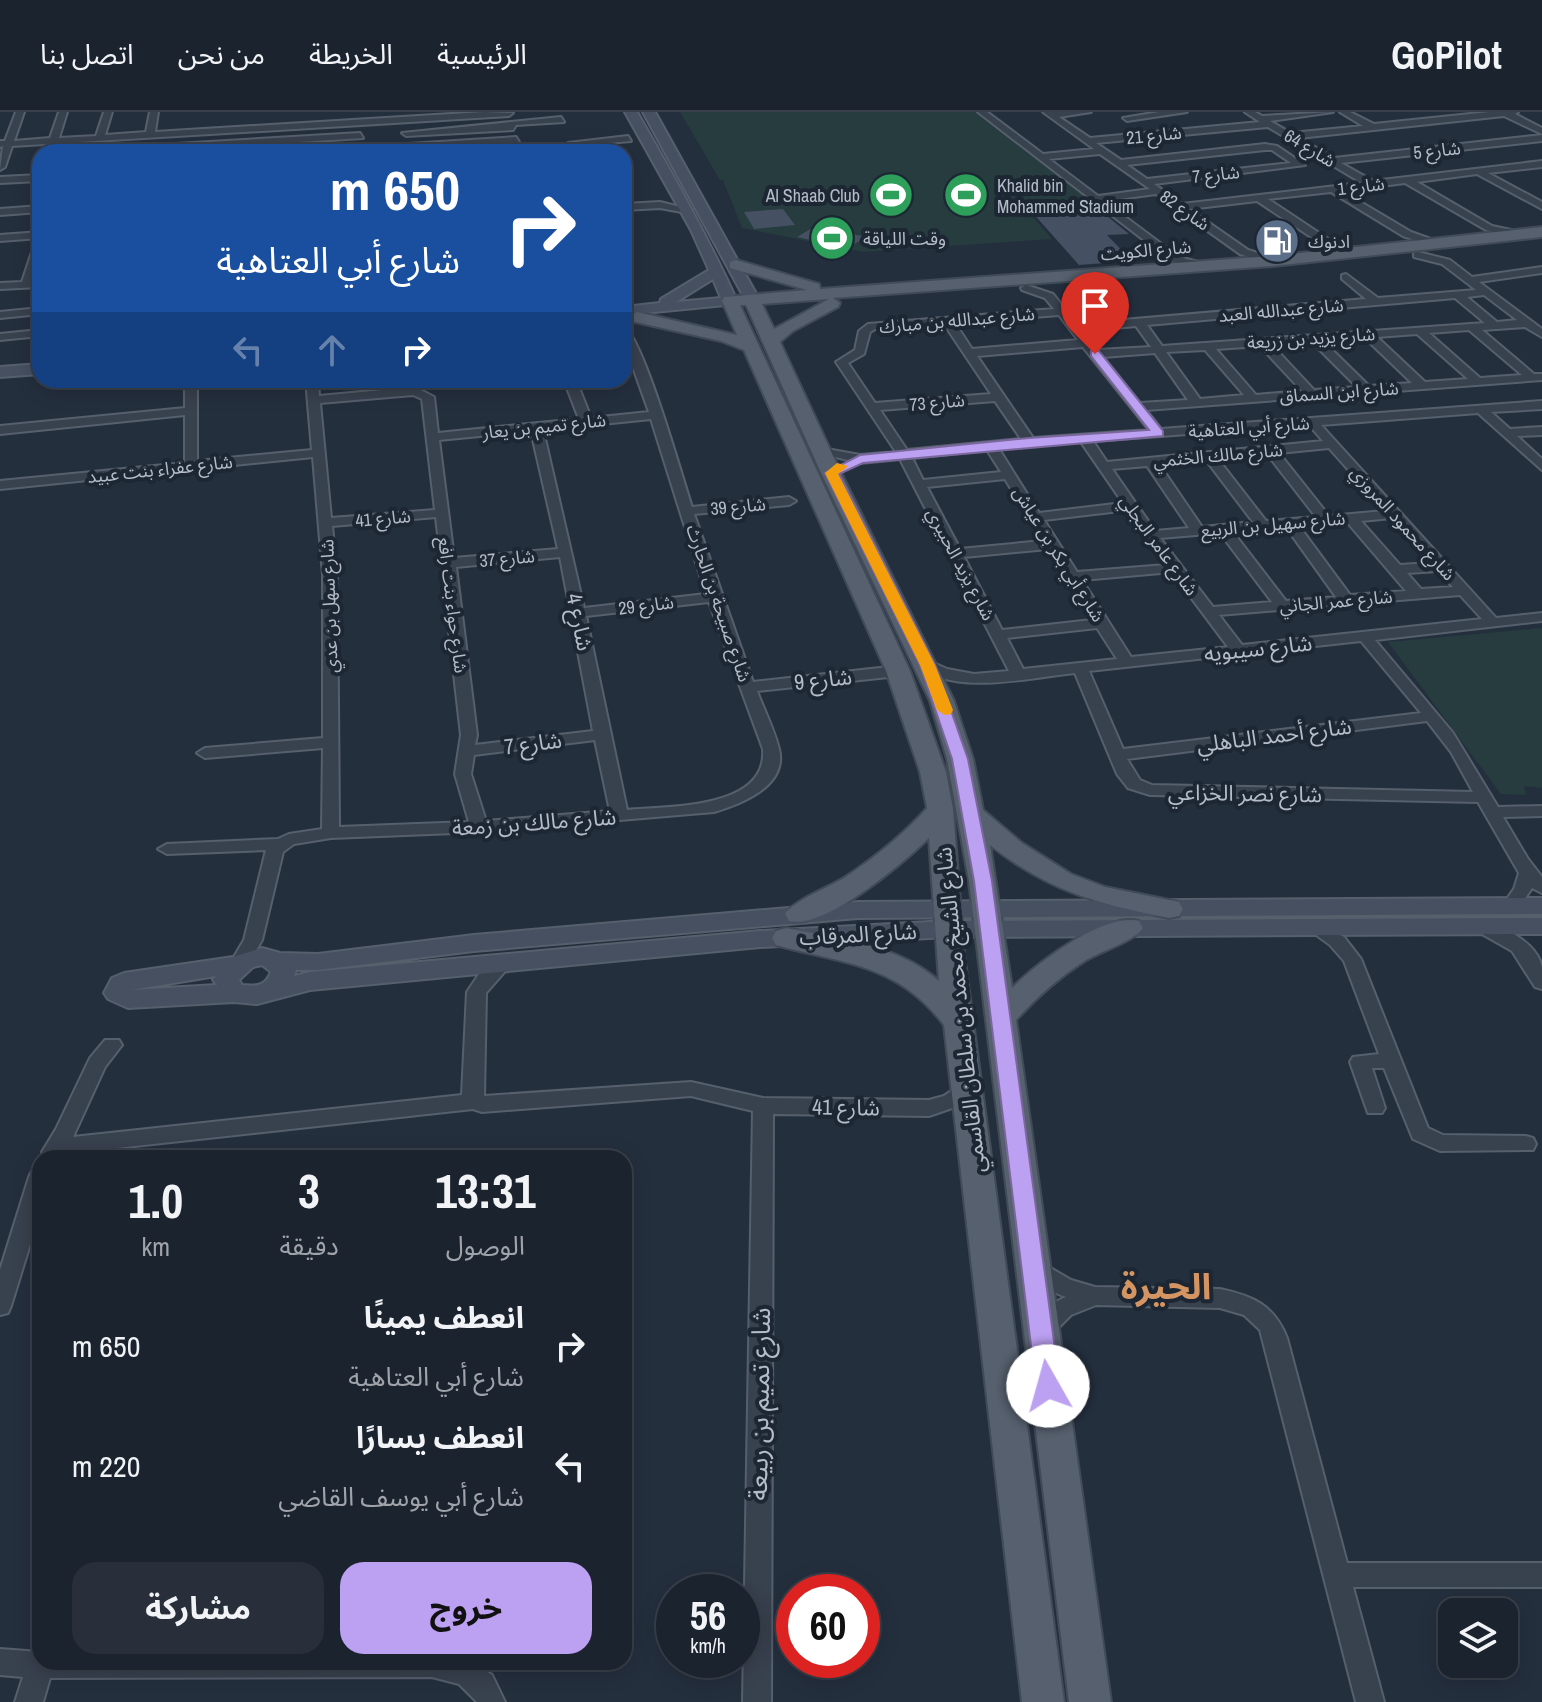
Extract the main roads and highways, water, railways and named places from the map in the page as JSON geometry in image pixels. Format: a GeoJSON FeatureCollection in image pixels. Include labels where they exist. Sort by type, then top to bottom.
{"type":"FeatureCollection","features":[{"type":"Feature","properties":{"kind":"main road","name":"شارع الشيخ محمد بن سلطان القاسمي"},"geometry":{"type":"LineString","coordinates":[[631,112],[718,270],[743,304],[761,344],[817,499],[898,671],[923,737],[940,809],[958,1022],[1043,1702]]}},
{"type":"Feature","properties":{"kind":"main road","name":"شارع الشيخ محمد بن سلطان القاسمي"},"geometry":{"type":"LineString","coordinates":[[649,112],[720,228],[736,265],[743,304]]}},
{"type":"Feature","properties":{"kind":"main road","name":"شارع الكويت"},"geometry":{"type":"LineString","coordinates":[[1443,253],[1490,233],[1522,235],[1542,232]]}},
{"type":"Feature","properties":{"kind":"main road","name":"شارع الكويت"},"geometry":{"type":"LineString","coordinates":[[743,304],[1170,264],[1202,266],[1243,258],[1272,261],[1332,250],[1359,253],[1413,245],[1443,253],[1542,240]]}},
{"type":"Feature","properties":{"kind":"main road","name":"شارع الكويت"},"geometry":{"type":"LineString","coordinates":[[743,304],[832,303],[1026,288],[1050,291],[1394,258],[1413,245]]}},
{"type":"Feature","properties":{"kind":"main road"},"geometry":{"type":"LineString","coordinates":[[736,265],[749,272],[849,294]]}},
{"type":"Feature","properties":{"kind":"main road"},"geometry":{"type":"LineString","coordinates":[[632,319],[718,270]]}},
{"type":"Feature","properties":{"kind":"main road"},"geometry":{"type":"LineString","coordinates":[[632,322],[761,344],[832,303]]}},
{"type":"Feature","properties":{"kind":"main road"},"geometry":{"type":"LineString","coordinates":[[654,308],[743,304]]}},
{"type":"Feature","properties":{"kind":"main road"},"geometry":{"type":"LineString","coordinates":[[632,320],[743,304]]}},
{"type":"Feature","properties":{"kind":"main road","name":"شارع الشيخ محمد بن سلطان القاسمي"},"geometry":{"type":"LineString","coordinates":[[761,344],[826,462],[927,665],[960,759],[1001,1018],[1090,1702]]}},
{"type":"Feature","properties":{"kind":"main road"},"geometry":{"type":"LineString","coordinates":[[0,372],[32,370]]}},
{"type":"Feature","properties":{"kind":"main road"},"geometry":{"type":"LineString","coordinates":[[0,379],[32,377]]}},
{"type":"Feature","properties":{"kind":"main road"},"geometry":{"type":"LineString","coordinates":[[792,926],[909,841],[940,809]]}},
{"type":"Feature","properties":{"kind":"main road"},"geometry":{"type":"LineString","coordinates":[[970,812],[997,838],[1078,887],[1112,898],[1169,909]]}},
{"type":"Feature","properties":{"kind":"main road","name":"شارع المرقاب"},"geometry":{"type":"LineString","coordinates":[[274,960],[318,962],[474,943],[1169,909],[1542,906]]}},
{"type":"Feature","properties":{"kind":"main road","name":"شارع المرقاب"},"geometry":{"type":"LineString","coordinates":[[987,919],[1129,928],[1542,926]]}},
{"type":"Feature","properties":{"kind":"main road"},"geometry":{"type":"LineString","coordinates":[[792,926],[897,965],[933,990],[958,1022]]}},
{"type":"Feature","properties":{"kind":"main road","name":"شارع المرقاب"},"geometry":{"type":"LineString","coordinates":[[272,989],[310,981],[504,962],[792,926]]}},
{"type":"Feature","properties":{"kind":"main road"},"geometry":{"type":"LineString","coordinates":[[1001,1018],[1052,969],[1090,945],[1129,928]]}},
{"type":"Feature","properties":{"kind":"main road"},"geometry":{"type":"LineString","coordinates":[[260,957],[274,960],[282,965],[283,977],[272,989],[257,995],[234,993],[128,999],[117,993],[121,984],[133,979],[238,964],[260,957]]}},
{"type":"Feature","properties":{"kind":"main road"},"geometry":{"type":"LineString","coordinates":[[234,993],[226,980],[238,964]]}},
{"type":"Feature","properties":{"kind":"place","name":"Al Shaab Club"},"geometry":{"type":"Point","coordinates":[891,195]}},
{"type":"Feature","properties":{"kind":"place","name":"Khalid bin Mohammed Stadium"},"geometry":{"type":"Point","coordinates":[966,195]}},
{"type":"Feature","properties":{"kind":"place","name":"وقت اللياقة"},"geometry":{"type":"Point","coordinates":[832,238]}},
{"type":"Feature","properties":{"kind":"place","name":"ادنوك"},"geometry":{"type":"Point","coordinates":[1277,241]}},
{"type":"Feature","properties":{"kind":"district","name":"الحيرة"},"geometry":{"type":"Point","coordinates":[1166,1286]}}]}
